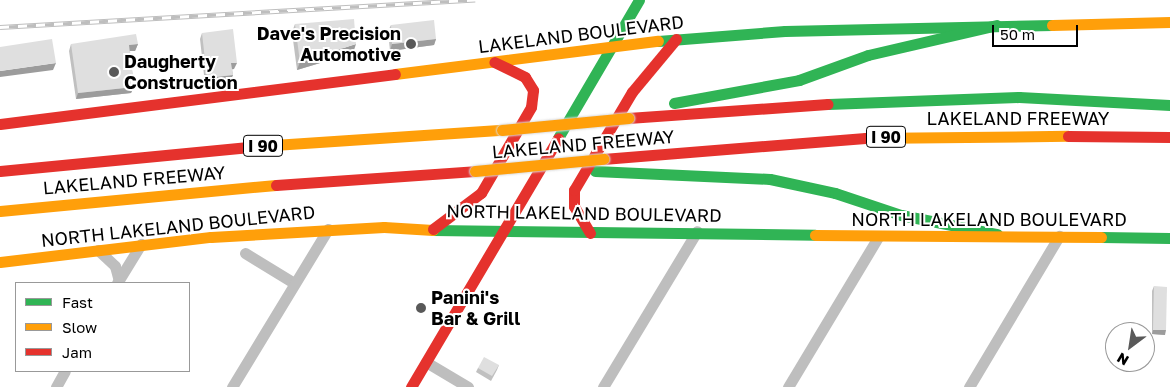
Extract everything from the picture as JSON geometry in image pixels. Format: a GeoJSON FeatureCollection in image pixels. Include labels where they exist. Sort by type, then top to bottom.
{"type":"FeatureCollection","features":[{"type":"Feature","properties":{"kind":"main road"},"geometry":{"type":"LineString","coordinates":[[411,387],[610,46],[639,0]]}},
{"type":"Feature","properties":{"kind":"main road","name":"LAKELAND BOULEVARD"},"geometry":{"type":"LineString","coordinates":[[0,124],[676,39],[997,25],[1170,22]]}},
{"type":"Feature","properties":{"kind":"main road"},"geometry":{"type":"LineString","coordinates":[[628,118],[673,104],[799,80],[868,55],[997,25]]}},
{"type":"Feature","properties":{"kind":"main road"},"geometry":{"type":"LineString","coordinates":[[590,233],[574,206],[574,190],[632,92],[676,39]]}},
{"type":"Feature","properties":{"kind":"main road"},"geometry":{"type":"LineString","coordinates":[[433,229],[481,193],[531,107],[533,90],[525,77],[492,62]]}},
{"type":"Feature","properties":{"kind":"main road","name":"LAKELAND FREEWAY"},"geometry":{"type":"LineString","coordinates":[[0,169],[288,143],[502,130],[628,118],[912,99],[1019,96],[1170,104]]}},
{"type":"Feature","properties":{"kind":"main road","name":"LAKELAND FREEWAY"},"geometry":{"type":"LineString","coordinates":[[0,212],[127,196],[475,171],[773,142],[932,134],[1170,137]]}},
{"type":"Feature","properties":{"kind":"main road"},"geometry":{"type":"LineString","coordinates":[[475,171],[595,172],[770,180],[835,193],[901,215],[997,234]]}},
{"type":"Feature","properties":{"kind":"main road","name":"NORTH LAKELAND BOULEVARD"},"geometry":{"type":"LineString","coordinates":[[0,262],[141,244],[328,228],[433,229],[502,233],[697,231],[878,237],[997,234],[1170,238]]}},
{"type":"Feature","properties":{"kind":"street"},"geometry":{"type":"LineString","coordinates":[[232,387],[328,228]]}},
{"type":"Feature","properties":{"kind":"street"},"geometry":{"type":"LineString","coordinates":[[603,387],[697,231]]}},
{"type":"Feature","properties":{"kind":"street"},"geometry":{"type":"LineString","coordinates":[[969,387],[1059,236]]}},
{"type":"Feature","properties":{"kind":"street"},"geometry":{"type":"LineString","coordinates":[[788,387],[878,237]]}},
{"type":"Feature","properties":{"kind":"street"},"geometry":{"type":"LineString","coordinates":[[118,282],[141,244]]}},
{"type":"Feature","properties":{"kind":"street"},"geometry":{"type":"LineString","coordinates":[[98,250],[115,266],[118,282]]}},
{"type":"Feature","properties":{"kind":"street"},"geometry":{"type":"LineString","coordinates":[[245,253],[294,283]]}},
{"type":"Feature","properties":{"kind":"street"},"geometry":{"type":"LineString","coordinates":[[426,362],[468,387]]}},
{"type":"Feature","properties":{"kind":"street"},"geometry":{"type":"LineString","coordinates":[[56,387],[64,372]]}},
{"type":"Feature","properties":{"kind":"building"},"geometry":{"type":"Polygon","coordinates":[[[354,19],[356,44],[300,62],[295,24],[354,19]]]}},
{"type":"Feature","properties":{"kind":"building"},"geometry":{"type":"Polygon","coordinates":[[[434,20],[436,39],[392,44],[391,25],[434,20]]]}},
{"type":"Feature","properties":{"kind":"building"},"geometry":{"type":"Polygon","coordinates":[[[233,29],[237,63],[231,63],[233,75],[207,78],[202,33],[233,29]]]}},
{"type":"Feature","properties":{"kind":"building"},"geometry":{"type":"Polygon","coordinates":[[[136,34],[138,44],[129,45],[134,87],[78,93],[71,44],[136,34]]]}},
{"type":"Feature","properties":{"kind":"building"},"geometry":{"type":"Polygon","coordinates":[[[52,39],[56,63],[0,71],[0,47],[52,39]]]}},
{"type":"Feature","properties":{"kind":"building"},"geometry":{"type":"Polygon","coordinates":[[[1154,286],[1167,287],[1166,330],[1155,330],[1155,322],[1153,322],[1154,286]]]}},
{"type":"Feature","properties":{"kind":"building"},"geometry":{"type":"Polygon","coordinates":[[[484,357],[499,365],[492,376],[478,368],[484,357]]]}},
{"type":"Feature","properties":{"kind":"railway"},"geometry":{"type":"LineString","coordinates":[[0,27],[475,0]]}},
{"type":"Feature","properties":{"kind":"traffic: fast"},"geometry":{"type":"LineString","coordinates":[[558,138],[639,0]]}},
{"type":"Feature","properties":{"kind":"traffic: fast"},"geometry":{"type":"LineString","coordinates":[[674,103],[799,80],[868,55],[997,25]]}},
{"type":"Feature","properties":{"kind":"traffic: fast"},"geometry":{"type":"LineString","coordinates":[[658,41],[785,31],[1052,25]]}},
{"type":"Feature","properties":{"kind":"traffic: fast"},"geometry":{"type":"LineString","coordinates":[[828,104],[1019,97],[1170,105]]}},
{"type":"Feature","properties":{"kind":"traffic: fast"},"geometry":{"type":"LineString","coordinates":[[595,171],[770,179],[835,193],[901,215],[997,234]]}},
{"type":"Feature","properties":{"kind":"traffic: fast"},"geometry":{"type":"LineString","coordinates":[[433,230],[815,235]]}},
{"type":"Feature","properties":{"kind":"traffic: fast"},"geometry":{"type":"LineString","coordinates":[[1101,237],[1170,238]]}},
{"type":"Feature","properties":{"kind":"traffic: slow"},"geometry":{"type":"LineString","coordinates":[[1052,25],[1170,22]]}},
{"type":"Feature","properties":{"kind":"traffic: slow"},"geometry":{"type":"LineString","coordinates":[[395,74],[658,41]]}},
{"type":"Feature","properties":{"kind":"traffic: slow"},"geometry":{"type":"LineString","coordinates":[[502,130],[628,118]]}},
{"type":"Feature","properties":{"kind":"traffic: slow"},"geometry":{"type":"LineString","coordinates":[[259,146],[502,130]]}},
{"type":"Feature","properties":{"kind":"traffic: slow"},"geometry":{"type":"LineString","coordinates":[[865,138],[1068,136]]}},
{"type":"Feature","properties":{"kind":"traffic: slow"},"geometry":{"type":"LineString","coordinates":[[475,171],[603,159]]}},
{"type":"Feature","properties":{"kind":"traffic: slow"},"geometry":{"type":"LineString","coordinates":[[0,211],[276,185]]}},
{"type":"Feature","properties":{"kind":"traffic: slow"},"geometry":{"type":"LineString","coordinates":[[0,262],[211,237],[384,227],[433,230]]}},
{"type":"Feature","properties":{"kind":"traffic: slow"},"geometry":{"type":"LineString","coordinates":[[815,235],[1101,237]]}},
{"type":"Feature","properties":{"kind":"traffic: jam"},"geometry":{"type":"LineString","coordinates":[[590,233],[574,206],[574,190],[632,92],[676,39]]}},
{"type":"Feature","properties":{"kind":"traffic: jam"},"geometry":{"type":"LineString","coordinates":[[433,229],[481,193],[531,107],[533,90],[525,77],[494,62]]}},
{"type":"Feature","properties":{"kind":"traffic: jam"},"geometry":{"type":"LineString","coordinates":[[0,124],[395,74]]}},
{"type":"Feature","properties":{"kind":"traffic: jam"},"geometry":{"type":"LineString","coordinates":[[628,118],[828,104]]}},
{"type":"Feature","properties":{"kind":"traffic: jam"},"geometry":{"type":"LineString","coordinates":[[1068,136],[1170,137]]}},
{"type":"Feature","properties":{"kind":"traffic: jam"},"geometry":{"type":"LineString","coordinates":[[411,387],[558,138]]}},
{"type":"Feature","properties":{"kind":"traffic: jam"},"geometry":{"type":"LineString","coordinates":[[603,159],[865,138]]}},
{"type":"Feature","properties":{"kind":"traffic: jam"},"geometry":{"type":"LineString","coordinates":[[0,171],[259,146]]}},
{"type":"Feature","properties":{"kind":"traffic: jam"},"geometry":{"type":"LineString","coordinates":[[276,185],[475,171]]}},
{"type":"Feature","properties":{"kind":"place","name":"Dave's Precision Automotive"},"geometry":{"type":"Point","coordinates":[411,44]}},
{"type":"Feature","properties":{"kind":"place","name":"Daugherty Construction"},"geometry":{"type":"Point","coordinates":[114,72]}},
{"type":"Feature","properties":{"kind":"place","name":"Panini's Bar & Grill"},"geometry":{"type":"Point","coordinates":[421,308]}}]}
